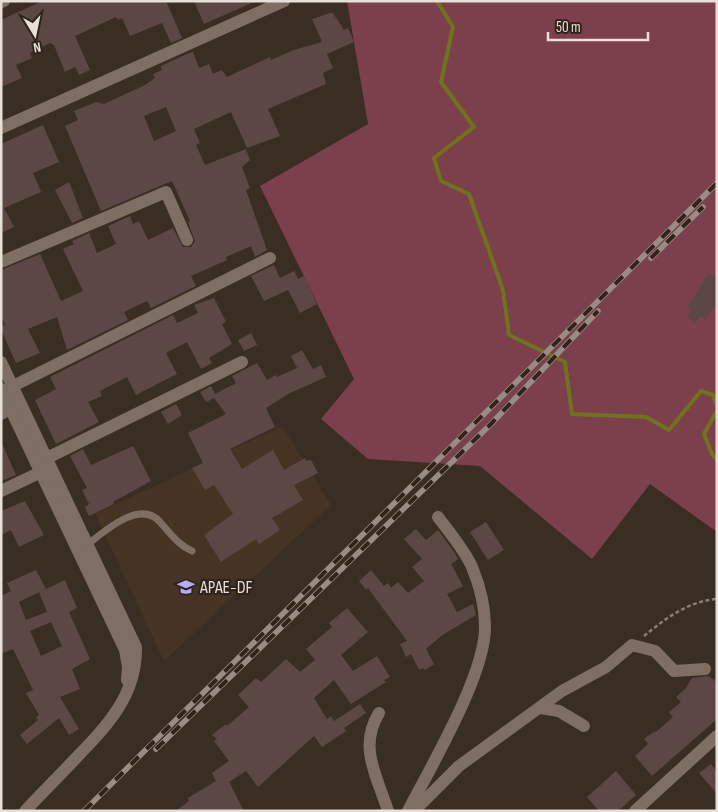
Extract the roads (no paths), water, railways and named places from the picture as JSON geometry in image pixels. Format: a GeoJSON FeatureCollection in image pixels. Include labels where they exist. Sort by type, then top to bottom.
{"type":"FeatureCollection","features":[{"type":"Feature","properties":{"kind":"street"},"geometry":{"type":"LineString","coordinates":[[1,128],[284,1]]}},
{"type":"Feature","properties":{"kind":"street"},"geometry":{"type":"LineString","coordinates":[[1,262],[166,192],[187,240]]}},
{"type":"Feature","properties":{"kind":"street"},"geometry":{"type":"LineString","coordinates":[[7,387],[270,258]]}},
{"type":"Feature","properties":{"kind":"street"},"geometry":{"type":"LineString","coordinates":[[1,362],[7,387],[6,411],[41,472],[125,650],[128,687]]}},
{"type":"Feature","properties":{"kind":"street"},"geometry":{"type":"LineString","coordinates":[[47,458],[242,362]]}},
{"type":"Feature","properties":{"kind":"street"},"geometry":{"type":"LineString","coordinates":[[7,387],[47,458],[88,544],[136,647],[137,664],[123,703],[108,725],[25,811]]}},
{"type":"Feature","properties":{"kind":"street"},"geometry":{"type":"LineString","coordinates":[[1,491],[41,472]]}},
{"type":"Feature","properties":{"kind":"street"},"geometry":{"type":"LineString","coordinates":[[408,811],[466,695],[484,641],[484,617],[476,578],[457,542],[438,517]]}},
{"type":"Feature","properties":{"kind":"street"},"geometry":{"type":"LineString","coordinates":[[414,811],[460,766],[562,691],[606,667],[632,645],[655,651],[674,671],[705,669]]}},
{"type":"Feature","properties":{"kind":"street"},"geometry":{"type":"LineString","coordinates":[[540,708],[559,711],[584,726]]}},
{"type":"Feature","properties":{"kind":"street"},"geometry":{"type":"LineString","coordinates":[[379,713],[371,726],[369,752],[388,811]]}},
{"type":"Feature","properties":{"kind":"street"},"geometry":{"type":"LineString","coordinates":[[635,811],[717,736]]}},
{"type":"Feature","properties":{"kind":"lane"},"geometry":{"type":"LineString","coordinates":[[88,544],[128,518],[145,514],[158,520],[175,540],[192,551]]}},
{"type":"Feature","properties":{"kind":"waterway"},"geometry":{"type":"LineString","coordinates":[[437,1],[453,27],[441,82],[474,127],[434,158],[441,181],[469,194],[503,290],[509,335],[565,362],[572,414],[646,417],[669,430],[701,391],[713,395],[717,407]]}},
{"type":"Feature","properties":{"kind":"waterway"},"geometry":{"type":"LineString","coordinates":[[717,411],[704,434],[712,454],[717,460]]}},
{"type":"Feature","properties":{"kind":"railway"},"geometry":{"type":"LineString","coordinates":[[84,811],[717,183]]}},
{"type":"Feature","properties":{"kind":"railway"},"geometry":{"type":"LineString","coordinates":[[651,258],[703,207]]}},
{"type":"Feature","properties":{"kind":"railway"},"geometry":{"type":"LineString","coordinates":[[156,749],[491,424],[598,311]]}},
{"type":"Feature","properties":{"kind":"place","name":"APAE-DF"},"geometry":{"type":"Point","coordinates":[186,587]}}]}
